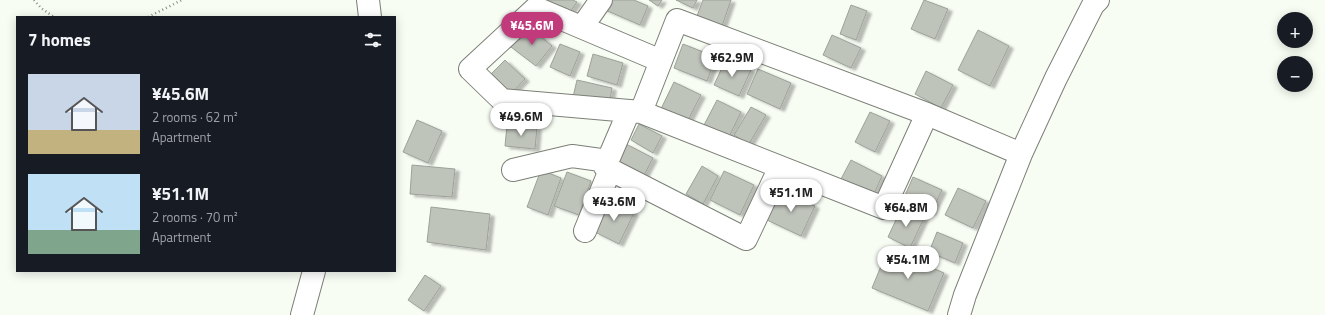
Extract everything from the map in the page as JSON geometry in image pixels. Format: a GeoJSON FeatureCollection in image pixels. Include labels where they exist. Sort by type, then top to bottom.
{"type":"FeatureCollection","features":[{"type":"Feature","properties":{"kind":"street"},"geometry":{"type":"LineString","coordinates":[[368,0],[370,16]]}},
{"type":"Feature","properties":{"kind":"street"},"geometry":{"type":"LineString","coordinates":[[582,27],[601,0]]}},
{"type":"Feature","properties":{"kind":"street"},"geometry":{"type":"LineString","coordinates":[[958,315],[1022,154],[1060,72],[1094,5],[1098,0]]}},
{"type":"Feature","properties":{"kind":"street"},"geometry":{"type":"LineString","coordinates":[[661,61],[536,8],[470,69],[502,100],[635,112],[884,208],[927,114]]}},
{"type":"Feature","properties":{"kind":"street"},"geometry":{"type":"LineString","coordinates":[[585,231],[609,165],[661,61],[677,20],[927,114],[1022,154]]}},
{"type":"Feature","properties":{"kind":"street"},"geometry":{"type":"LineString","coordinates":[[513,170],[572,156],[609,165],[746,239],[780,167]]}},
{"type":"Feature","properties":{"kind":"street"},"geometry":{"type":"LineString","coordinates":[[302,315],[314,272]]}},
{"type":"Feature","properties":{"kind":"path"},"geometry":{"type":"LineString","coordinates":[[34,0],[41,8],[53,16]]}},
{"type":"Feature","properties":{"kind":"path"},"geometry":{"type":"LineString","coordinates":[[150,16],[182,0]]}},
{"type":"Feature","properties":{"kind":"building"},"geometry":{"type":"Polygon","coordinates":[[[541,0],[573,0],[577,2],[567,17],[541,0]]]}},
{"type":"Feature","properties":{"kind":"building"},"geometry":{"type":"Polygon","coordinates":[[[607,0],[634,0],[648,6],[640,25],[603,9],[607,0]]]}},
{"type":"Feature","properties":{"kind":"building"},"geometry":{"type":"Polygon","coordinates":[[[649,0],[662,0],[658,6],[649,0]]]}},
{"type":"Feature","properties":{"kind":"building"},"geometry":{"type":"Polygon","coordinates":[[[676,0],[697,0],[693,8],[676,0]]]}},
{"type":"Feature","properties":{"kind":"building"},"geometry":{"type":"Polygon","coordinates":[[[703,0],[731,0],[722,26],[697,16],[703,0]]]}},
{"type":"Feature","properties":{"kind":"building"},"geometry":{"type":"Polygon","coordinates":[[[924,0],[948,9],[935,39],[911,29],[924,0]]]}},
{"type":"Feature","properties":{"kind":"building"},"geometry":{"type":"Polygon","coordinates":[[[851,5],[867,11],[856,40],[840,34],[851,5]]]}},
{"type":"Feature","properties":{"kind":"building"},"geometry":{"type":"Polygon","coordinates":[[[528,26],[552,46],[536,66],[511,47],[528,26]]]}},
{"type":"Feature","properties":{"kind":"building"},"geometry":{"type":"Polygon","coordinates":[[[978,30],[1009,46],[990,86],[958,70],[978,30]]]}},
{"type":"Feature","properties":{"kind":"building"},"geometry":{"type":"Polygon","coordinates":[[[832,35],[861,48],[851,68],[823,55],[832,35]]]}},
{"type":"Feature","properties":{"kind":"building"},"geometry":{"type":"Polygon","coordinates":[[[560,44],[580,52],[570,76],[550,67],[560,44]]]}},
{"type":"Feature","properties":{"kind":"building"},"geometry":{"type":"Polygon","coordinates":[[[683,44],[716,57],[707,81],[674,68],[683,44]]]}},
{"type":"Feature","properties":{"kind":"building"},"geometry":{"type":"Polygon","coordinates":[[[593,54],[623,63],[617,85],[587,76],[593,54]]]}},
{"type":"Feature","properties":{"kind":"building"},"geometry":{"type":"Polygon","coordinates":[[[726,59],[751,70],[739,96],[714,85],[726,59]]]}},
{"type":"Feature","properties":{"kind":"building"},"geometry":{"type":"Polygon","coordinates":[[[505,60],[525,79],[509,96],[489,76],[505,60]]]}},
{"type":"Feature","properties":{"kind":"building"},"geometry":{"type":"Polygon","coordinates":[[[758,69],[791,83],[780,109],[747,94],[758,69]]]}},
{"type":"Feature","properties":{"kind":"building"},"geometry":{"type":"Polygon","coordinates":[[[926,71],[953,85],[941,108],[915,94],[926,71]]]}},
{"type":"Feature","properties":{"kind":"building"},"geometry":{"type":"Polygon","coordinates":[[[577,80],[612,88],[609,105],[573,97],[577,80]]]}},
{"type":"Feature","properties":{"kind":"building"},"geometry":{"type":"Polygon","coordinates":[[[674,82],[701,95],[685,126],[659,113],[674,82]]]}},
{"type":"Feature","properties":{"kind":"building"},"geometry":{"type":"Polygon","coordinates":[[[717,100],[741,112],[728,139],[703,127],[717,100]]]}},
{"type":"Feature","properties":{"kind":"building"},"geometry":{"type":"Polygon","coordinates":[[[751,107],[766,115],[749,144],[734,135],[751,107]]]}},
{"type":"Feature","properties":{"kind":"building"},"geometry":{"type":"Polygon","coordinates":[[[870,112],[890,121],[875,152],[855,142],[870,112]]]}},
{"type":"Feature","properties":{"kind":"building"},"geometry":{"type":"Polygon","coordinates":[[[417,120],[442,131],[428,163],[403,152],[417,120]]]}},
{"type":"Feature","properties":{"kind":"building"},"geometry":{"type":"Polygon","coordinates":[[[639,124],[662,136],[653,153],[631,140],[639,124]]]}},
{"type":"Feature","properties":{"kind":"building"},"geometry":{"type":"Polygon","coordinates":[[[507,125],[537,128],[535,149],[505,146],[507,125]]]}},
{"type":"Feature","properties":{"kind":"building"},"geometry":{"type":"Polygon","coordinates":[[[626,144],[653,158],[641,181],[614,168],[626,144]]]}},
{"type":"Feature","properties":{"kind":"building"},"geometry":{"type":"Polygon","coordinates":[[[851,160],[882,176],[873,196],[841,179],[851,160]]]}},
{"type":"Feature","properties":{"kind":"building"},"geometry":{"type":"Polygon","coordinates":[[[412,165],[455,169],[452,197],[410,194],[412,165]]]}},
{"type":"Feature","properties":{"kind":"building"},"geometry":{"type":"Polygon","coordinates":[[[702,166],[718,176],[703,204],[686,194],[702,166]]]}},
{"type":"Feature","properties":{"kind":"building"},"geometry":{"type":"Polygon","coordinates":[[[541,170],[561,178],[548,215],[527,207],[541,170]]]}},
{"type":"Feature","properties":{"kind":"building"},"geometry":{"type":"Polygon","coordinates":[[[724,171],[754,185],[740,215],[710,200],[724,171]]]}},
{"type":"Feature","properties":{"kind":"building"},"geometry":{"type":"Polygon","coordinates":[[[567,172],[591,181],[579,215],[554,206],[567,172]]]}},
{"type":"Feature","properties":{"kind":"building"},"geometry":{"type":"Polygon","coordinates":[[[913,177],[942,190],[931,213],[903,200],[913,177]]]}},
{"type":"Feature","properties":{"kind":"building"},"geometry":{"type":"Polygon","coordinates":[[[958,188],[986,201],[973,228],[945,215],[958,188]]]}},
{"type":"Feature","properties":{"kind":"building"},"geometry":{"type":"Polygon","coordinates":[[[781,190],[815,206],[801,236],[767,220],[781,190]]]}},
{"type":"Feature","properties":{"kind":"building"},"geometry":{"type":"Polygon","coordinates":[[[610,201],[634,213],[619,244],[595,232],[610,201]]]}},
{"type":"Feature","properties":{"kind":"building"},"geometry":{"type":"Polygon","coordinates":[[[431,207],[490,214],[486,250],[427,242],[431,207]]]}},
{"type":"Feature","properties":{"kind":"building"},"geometry":{"type":"Polygon","coordinates":[[[902,207],[924,218],[910,248],[888,237],[902,207]]]}},
{"type":"Feature","properties":{"kind":"building"},"geometry":{"type":"Polygon","coordinates":[[[937,232],[963,243],[955,263],[929,252],[937,232]]]}},
{"type":"Feature","properties":{"kind":"building"},"geometry":{"type":"Polygon","coordinates":[[[888,249],[944,273],[928,311],[872,288],[888,249]]]}},
{"type":"Feature","properties":{"kind":"building"},"geometry":{"type":"Polygon","coordinates":[[[425,275],[441,286],[424,311],[408,300],[425,275]]]}}]}
